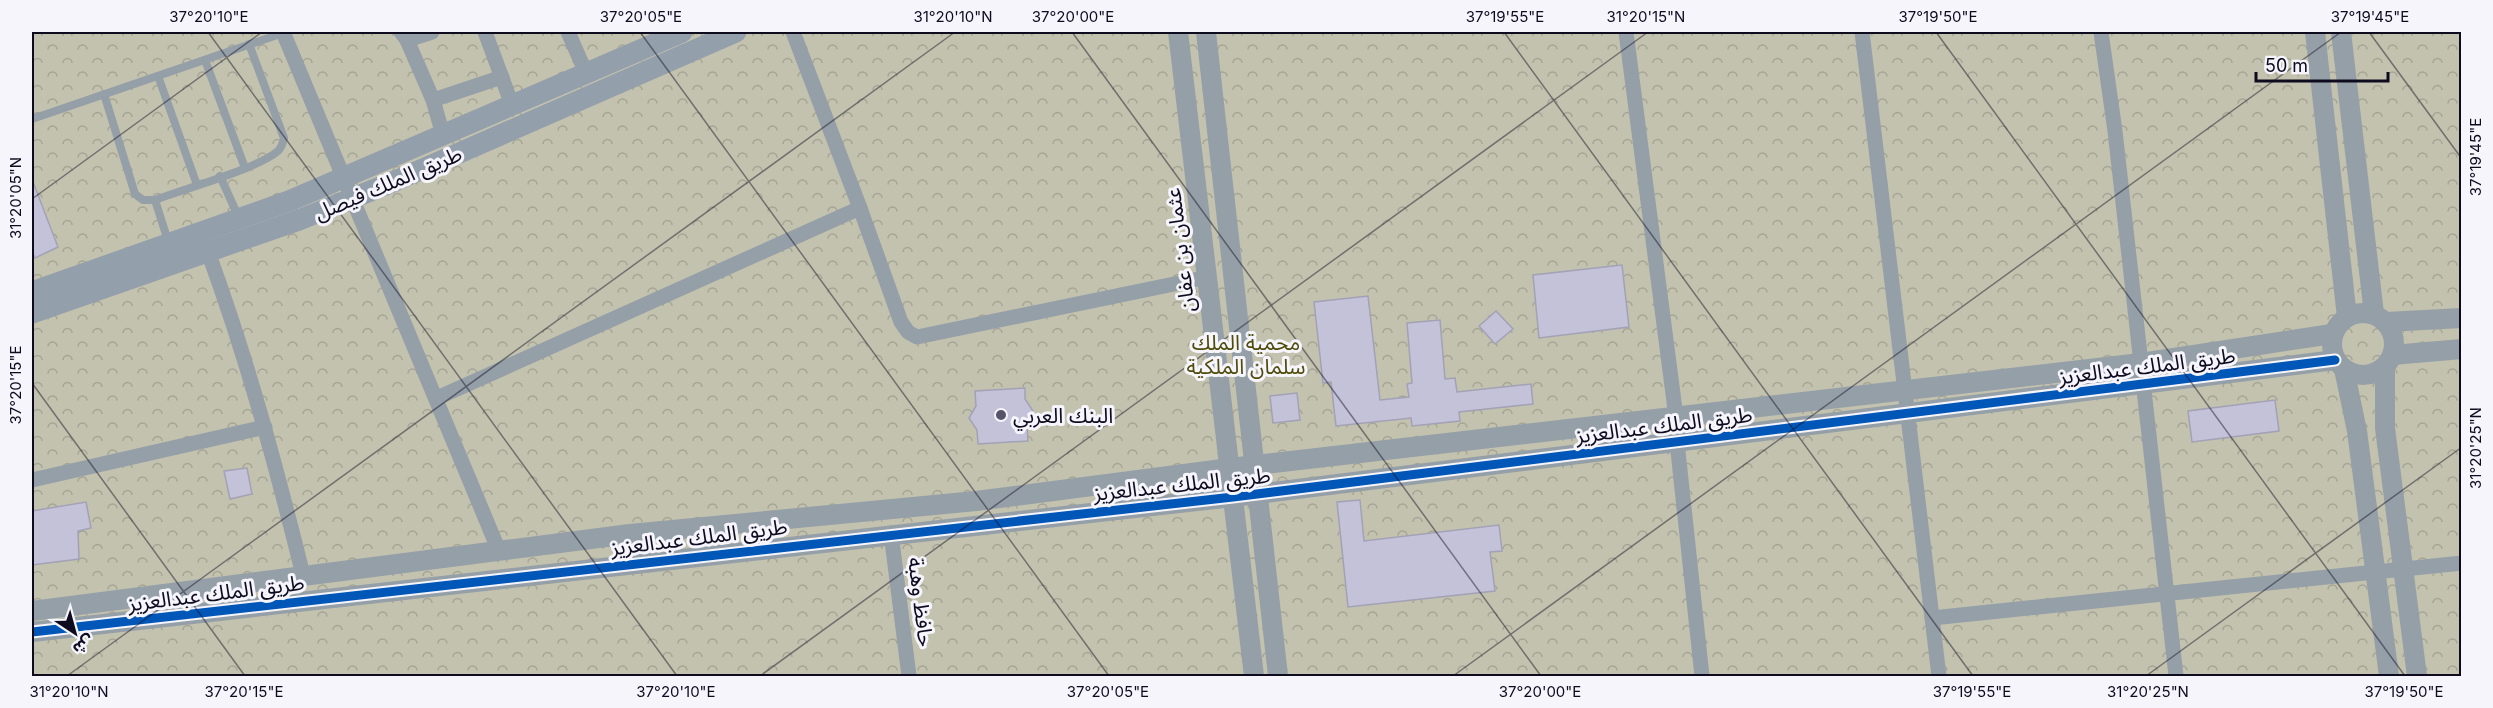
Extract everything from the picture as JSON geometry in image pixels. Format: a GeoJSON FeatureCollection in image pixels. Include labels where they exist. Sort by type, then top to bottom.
{"type":"FeatureCollection","features":[{"type":"Feature","properties":{"kind":"main road","name":"طريق الملك فيصل"},"geometry":{"type":"LineString","coordinates":[[32,292],[169,244],[345,177],[682,32]]}},
{"type":"Feature","properties":{"kind":"main road","name":"طريق الملك فيصل"},"geometry":{"type":"LineString","coordinates":[[32,313],[354,198],[736,32]]}},
{"type":"Feature","properties":{"kind":"street"},"geometry":{"type":"LineString","coordinates":[[283,32],[500,551]]}},
{"type":"Feature","properties":{"kind":"street"},"geometry":{"type":"LineString","coordinates":[[432,32],[404,36],[433,100],[443,135]]}},
{"type":"Feature","properties":{"kind":"street"},"geometry":{"type":"LineString","coordinates":[[485,32],[512,105]]}},
{"type":"Feature","properties":{"kind":"street"},"geometry":{"type":"LineString","coordinates":[[568,32],[586,73]]}},
{"type":"Feature","properties":{"kind":"street"},"geometry":{"type":"LineString","coordinates":[[793,32],[901,322],[908,332],[917,337],[1208,277]]}},
{"type":"Feature","properties":{"kind":"street","name":"عثمان بن عفان"},"geometry":{"type":"LineString","coordinates":[[1178,32],[1254,676]]}},
{"type":"Feature","properties":{"kind":"street"},"geometry":{"type":"LineString","coordinates":[[1206,32],[1278,676]]}},
{"type":"Feature","properties":{"kind":"street"},"geometry":{"type":"LineString","coordinates":[[1626,32],[1676,417]]}},
{"type":"Feature","properties":{"kind":"street"},"geometry":{"type":"LineString","coordinates":[[1862,32],[1939,676]]}},
{"type":"Feature","properties":{"kind":"street"},"geometry":{"type":"LineString","coordinates":[[2101,32],[2115,131],[2176,676]]}},
{"type":"Feature","properties":{"kind":"street"},"geometry":{"type":"LineString","coordinates":[[2315,32],[2347,317]]}},
{"type":"Feature","properties":{"kind":"street"},"geometry":{"type":"LineString","coordinates":[[2341,32],[2380,318],[2392,333],[2394,346],[2389,360],[2385,428],[2417,676]]}},
{"type":"Feature","properties":{"kind":"street"},"geometry":{"type":"LineString","coordinates":[[433,100],[502,77]]}},
{"type":"Feature","properties":{"kind":"street"},"geometry":{"type":"LineString","coordinates":[[437,398],[860,208]]}},
{"type":"Feature","properties":{"kind":"street"},"geometry":{"type":"LineString","coordinates":[[208,252],[235,325],[265,427],[303,575]]}},
{"type":"Feature","properties":{"kind":"street"},"geometry":{"type":"LineString","coordinates":[[2389,676],[2357,431],[2340,364],[2331,347],[2332,334],[2339,323],[2347,317],[2362,312],[2380,318],[2462,318]]}},
{"type":"Feature","properties":{"kind":"street","name":"طريق الملك عبدالعزيز"},"geometry":{"type":"LineString","coordinates":[[32,611],[630,534],[976,501],[1255,465],[2141,363],[2332,334]]}},
{"type":"Feature","properties":{"kind":"street"},"geometry":{"type":"LineString","coordinates":[[2340,364],[2356,374],[2366,375],[2389,360],[2462,349]]}},
{"type":"Feature","properties":{"kind":"street","name":"طريق الملك عبدالعزيز"},"geometry":{"type":"LineString","coordinates":[[32,632],[891,533],[1233,497],[1907,413],[2340,364]]}},
{"type":"Feature","properties":{"kind":"street"},"geometry":{"type":"LineString","coordinates":[[32,480],[265,427]]}},
{"type":"Feature","properties":{"kind":"street"},"geometry":{"type":"LineString","coordinates":[[1677,442],[1702,676]]}},
{"type":"Feature","properties":{"kind":"street","name":"حافظ وهبة"},"geometry":{"type":"LineString","coordinates":[[891,533],[909,676]]}},
{"type":"Feature","properties":{"kind":"street"},"geometry":{"type":"LineString","coordinates":[[1932,618],[2462,563]]}},
{"type":"Feature","properties":{"kind":"lane"},"geometry":{"type":"LineString","coordinates":[[32,119],[283,32]]}},
{"type":"Feature","properties":{"kind":"lane"},"geometry":{"type":"LineString","coordinates":[[104,94],[135,194],[143,200],[154,200],[244,168],[277,152],[284,138],[249,44]]}},
{"type":"Feature","properties":{"kind":"lane"},"geometry":{"type":"LineString","coordinates":[[205,60],[244,168]]}},
{"type":"Feature","properties":{"kind":"lane"},"geometry":{"type":"LineString","coordinates":[[158,76],[197,185]]}},
{"type":"Feature","properties":{"kind":"lane"},"geometry":{"type":"LineString","coordinates":[[220,176],[239,218]]}},
{"type":"Feature","properties":{"kind":"lane"},"geometry":{"type":"LineString","coordinates":[[154,200],[169,244]]}},
{"type":"Feature","properties":{"kind":"green space","name":"محمية الملك سلمان الملكية"},"geometry":{"type":"Polygon","coordinates":[[[32,32],[2461,32],[2461,676],[32,676],[32,32]]]}},
{"type":"Feature","properties":{"kind":"building"},"geometry":{"type":"Polygon","coordinates":[[[33,182],[58,247],[35,258],[32,251],[33,182]]]}},
{"type":"Feature","properties":{"kind":"building"},"geometry":{"type":"Polygon","coordinates":[[[1622,265],[1629,327],[1539,338],[1533,275],[1622,265]]]}},
{"type":"Feature","properties":{"kind":"building"},"geometry":{"type":"Polygon","coordinates":[[[1368,296],[1380,400],[1409,397],[1407,384],[1412,383],[1407,323],[1440,320],[1445,379],[1455,378],[1457,392],[1531,384],[1533,404],[1459,412],[1460,421],[1412,426],[1411,418],[1336,426],[1331,382],[1323,383],[1314,302],[1368,296]]]}},
{"type":"Feature","properties":{"kind":"building"},"geometry":{"type":"Polygon","coordinates":[[[1496,311],[1513,329],[1495,344],[1479,326],[1496,311]]]}},
{"type":"Feature","properties":{"kind":"building","name":"البنك العربي"},"geometry":{"type":"Polygon","coordinates":[[[1025,388],[1025,399],[1033,411],[1033,417],[1027,425],[1028,441],[978,444],[977,430],[969,418],[976,406],[975,391],[1025,388]]]}},
{"type":"Feature","properties":{"kind":"building"},"geometry":{"type":"Polygon","coordinates":[[[1297,393],[1300,420],[1273,423],[1270,396],[1297,393]]]}},
{"type":"Feature","properties":{"kind":"building"},"geometry":{"type":"Polygon","coordinates":[[[2275,400],[2279,431],[2192,442],[2188,411],[2275,400]]]}},
{"type":"Feature","properties":{"kind":"building"},"geometry":{"type":"Polygon","coordinates":[[[247,468],[252,494],[230,499],[224,471],[247,468]]]}},
{"type":"Feature","properties":{"kind":"building"},"geometry":{"type":"Polygon","coordinates":[[[1360,500],[1364,541],[1499,525],[1502,551],[1490,552],[1495,591],[1348,607],[1337,502],[1360,500]]]}},
{"type":"Feature","properties":{"kind":"building"},"geometry":{"type":"Polygon","coordinates":[[[86,502],[91,528],[78,531],[79,559],[32,565],[32,511],[86,502]]]}},
{"type":"Feature","properties":{"kind":"cycle path"},"geometry":{"type":"LineString","coordinates":[[32,632],[1233,497],[2335,360]]}},
{"type":"Feature","properties":{"kind":"place","name":"البنك العربي"},"geometry":{"type":"Point","coordinates":[1001,415]}}]}
